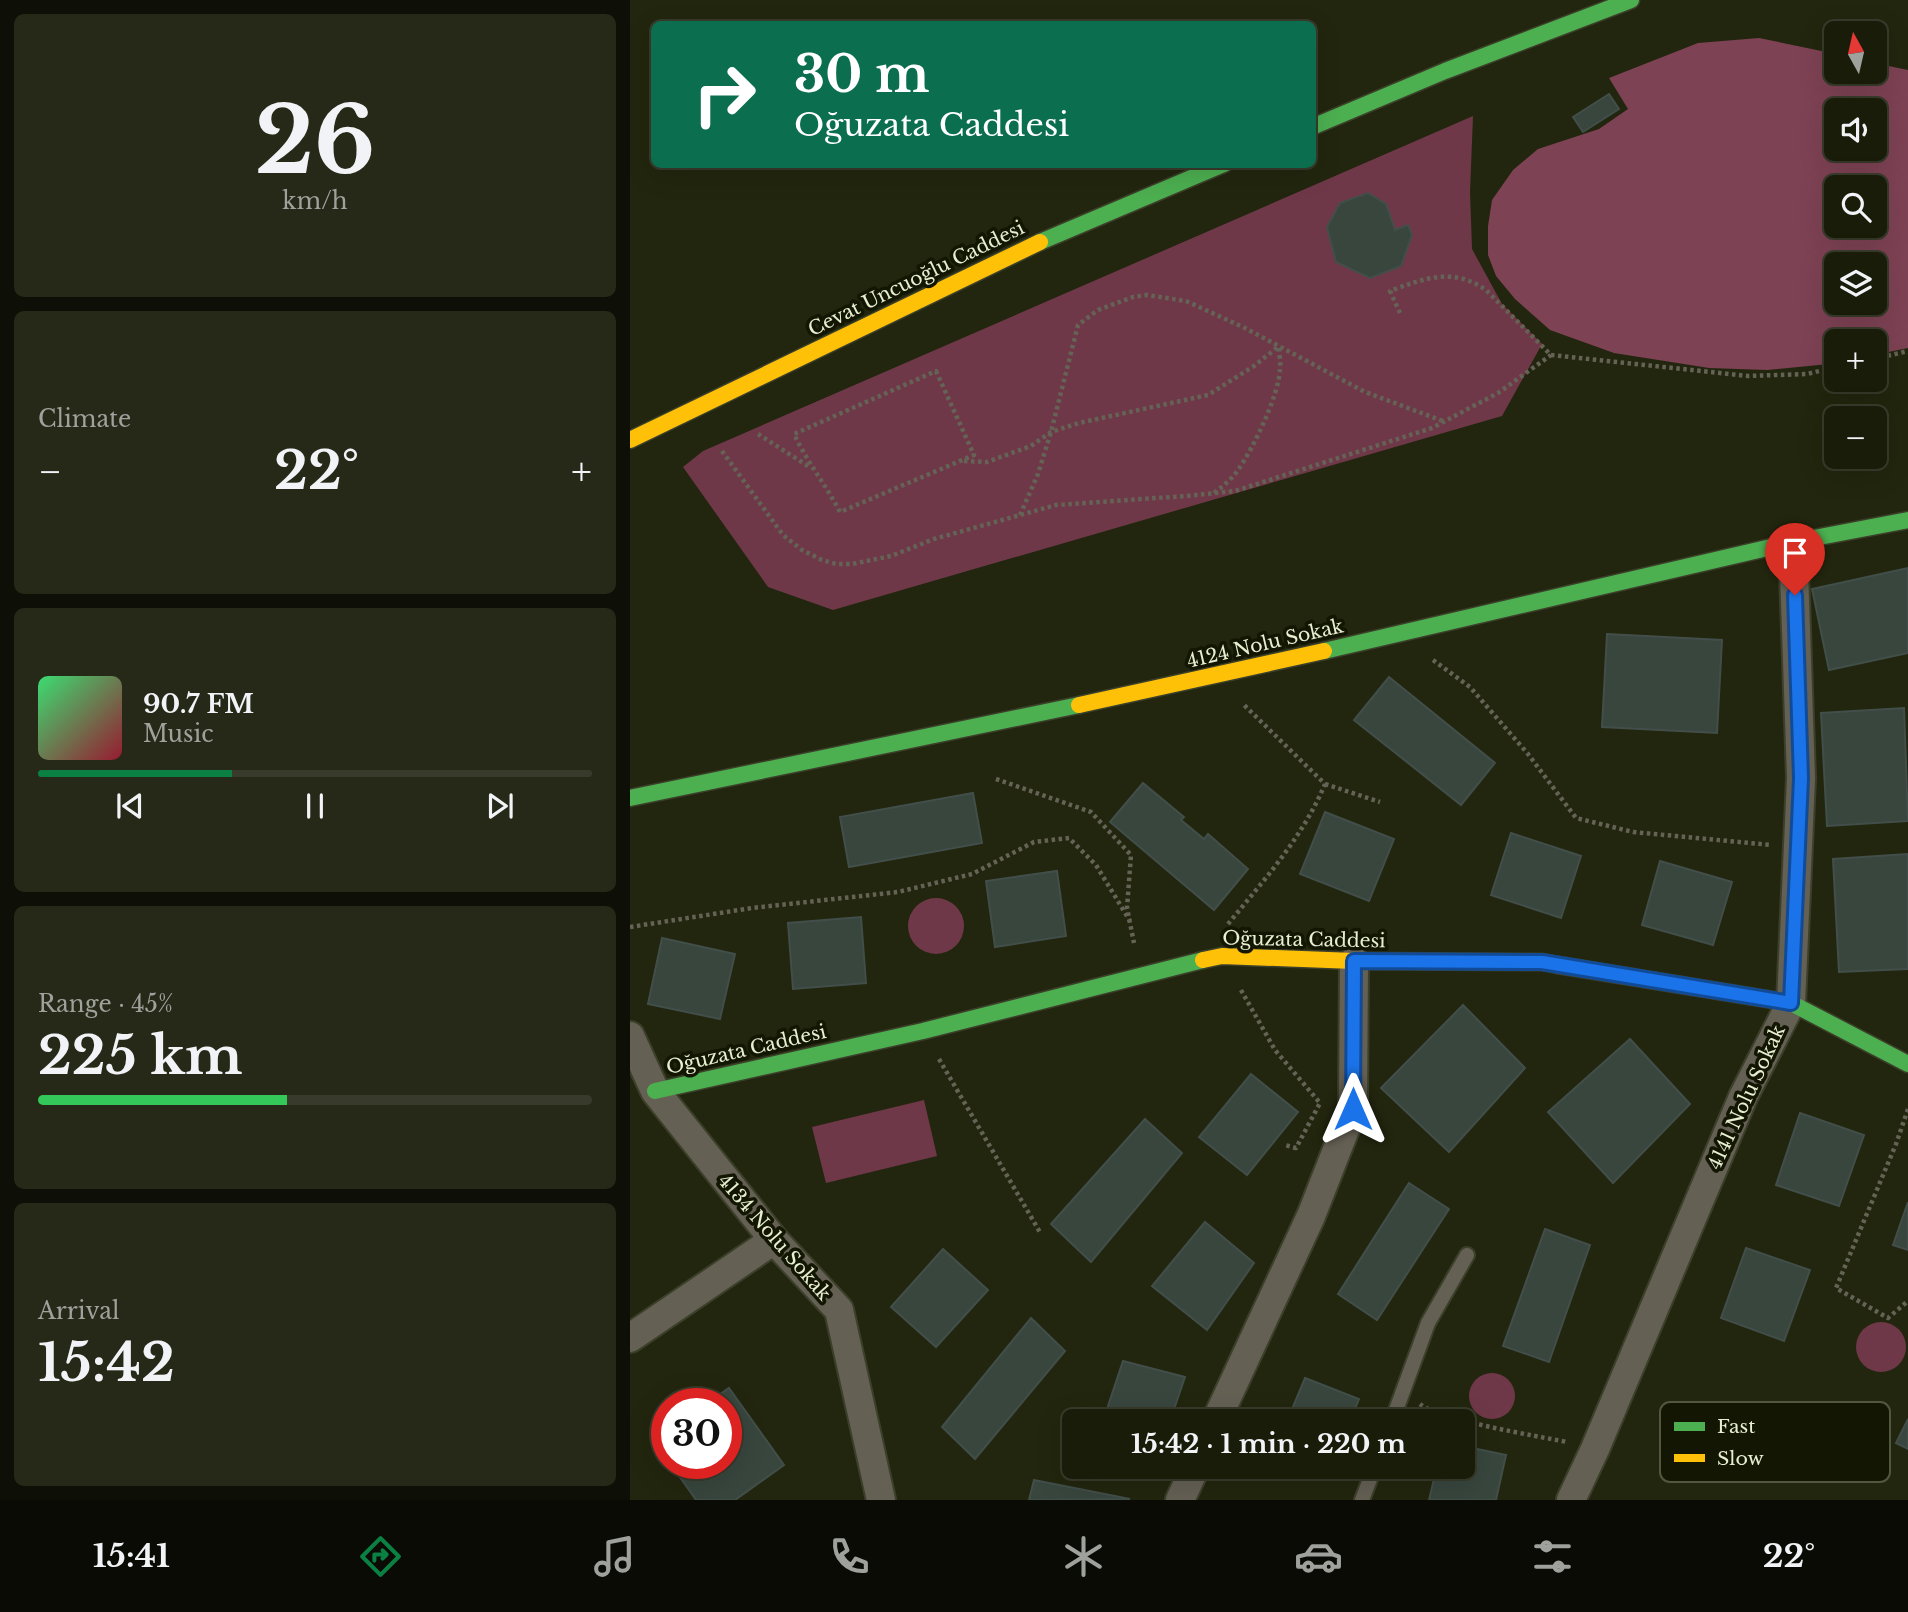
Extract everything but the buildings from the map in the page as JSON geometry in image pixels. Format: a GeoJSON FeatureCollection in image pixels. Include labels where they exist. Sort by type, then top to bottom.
{"type":"FeatureCollection","features":[{"type":"Feature","properties":{"kind":"street"},"geometry":{"type":"LineString","coordinates":[[1316,125],[1630,0]]}},
{"type":"Feature","properties":{"kind":"street","name":"Cevat Uncuoğlu Caddesi"},"geometry":{"type":"LineString","coordinates":[[630,440],[1021,250],[1215,168]]}},
{"type":"Feature","properties":{"kind":"street","name":"4124 Nolu Sokak"},"geometry":{"type":"LineString","coordinates":[[630,798],[1215,676],[1794,542],[1908,520]]}},
{"type":"Feature","properties":{"kind":"street","name":"4141 Nolu Sokak"},"geometry":{"type":"LineString","coordinates":[[1571,1500],[1743,1097],[1791,1003],[1801,778],[1794,542]]}},
{"type":"Feature","properties":{"kind":"street","name":"Oğuzata Caddesi"},"geometry":{"type":"LineString","coordinates":[[655,1091],[923,1031],[1222,956],[1354,961],[1542,962],[1791,1003],[1908,1065]]}},
{"type":"Feature","properties":{"kind":"street"},"geometry":{"type":"LineString","coordinates":[[1222,1409],[1311,1216],[1353,1109],[1354,961]]}},
{"type":"Feature","properties":{"kind":"street","name":"4134 Nolu Sokak"},"geometry":{"type":"LineString","coordinates":[[630,1036],[655,1091],[774,1240],[839,1310],[881,1500]]}},
{"type":"Feature","properties":{"kind":"street"},"geometry":{"type":"LineString","coordinates":[[630,1338],[774,1240]]}},
{"type":"Feature","properties":{"kind":"street"},"geometry":{"type":"LineString","coordinates":[[1180,1500],[1189,1479]]}},
{"type":"Feature","properties":{"kind":"lane"},"geometry":{"type":"LineString","coordinates":[[1396,1409],[1428,1323],[1467,1255]]}},
{"type":"Feature","properties":{"kind":"lane"},"geometry":{"type":"LineString","coordinates":[[1362,1500],[1371,1479]]}},
{"type":"Feature","properties":{"kind":"path"},"geometry":{"type":"LineString","coordinates":[[1399,313],[1390,291],[1444,275],[1476,282],[1551,355],[1748,376],[1807,374],[1824,370]]}},
{"type":"Feature","properties":{"kind":"path"},"geometry":{"type":"LineString","coordinates":[[1020,515],[1038,474],[1051,432],[1078,325],[1110,304],[1147,295],[1174,298],[1245,328],[1364,392],[1444,421]]}},
{"type":"Feature","properties":{"kind":"path"},"geometry":{"type":"LineString","coordinates":[[963,461],[987,462],[1013,454],[1051,432],[1079,423],[1208,395],[1254,366],[1279,346]]}},
{"type":"Feature","properties":{"kind":"path"},"geometry":{"type":"LineString","coordinates":[[1213,494],[1228,483],[1239,469],[1262,426],[1276,391],[1280,370],[1279,346]]}},
{"type":"Feature","properties":{"kind":"path"},"geometry":{"type":"LineString","coordinates":[[1887,356],[1908,351]]}},
{"type":"Feature","properties":{"kind":"path"},"geometry":{"type":"LineString","coordinates":[[722,451],[783,535],[802,550],[835,564],[852,564],[891,556],[934,539],[1056,505],[1235,491],[1432,428],[1498,393],[1551,355]]}},
{"type":"Feature","properties":{"kind":"path"},"geometry":{"type":"LineString","coordinates":[[758,434],[812,469],[823,481],[841,512],[974,455],[936,370],[794,434],[812,469]]}},
{"type":"Feature","properties":{"kind":"path"},"geometry":{"type":"LineString","coordinates":[[1398,634],[1469,687],[1528,754],[1576,818],[1633,832],[1798,848]]}},
{"type":"Feature","properties":{"kind":"path"},"geometry":{"type":"LineString","coordinates":[[1215,676],[1325,784],[1380,802]]}},
{"type":"Feature","properties":{"kind":"path"},"geometry":{"type":"LineString","coordinates":[[996,779],[1056,797],[1091,812],[1131,855],[1127,908],[1139,975]]}},
{"type":"Feature","properties":{"kind":"path"},"geometry":{"type":"LineString","coordinates":[[1285,1145],[1296,1148],[1320,1103],[1275,1050],[1222,956],[1225,928],[1272,871],[1313,812],[1325,784]]}},
{"type":"Feature","properties":{"kind":"path"},"geometry":{"type":"LineString","coordinates":[[630,927],[752,908],[898,892],[972,874],[1034,842],[1069,838],[1096,865],[1130,921]]}},
{"type":"Feature","properties":{"kind":"path"},"geometry":{"type":"LineString","coordinates":[[923,1031],[1041,1234]]}},
{"type":"Feature","properties":{"kind":"path"},"geometry":{"type":"LineString","coordinates":[[1908,1109],[1836,1288],[1888,1318],[1908,1301]]}},
{"type":"Feature","properties":{"kind":"path"},"geometry":{"type":"LineString","coordinates":[[1403,1391],[1426,1409],[1595,1449]]}},
{"type":"Feature","properties":{"kind":"shaded area"},"geometry":{"type":"Polygon","coordinates":[[[1759,38],[1824,52],[1824,84],[1887,84],[1887,66],[1908,70],[1908,348],[1887,352],[1887,329],[1824,329],[1824,364],[1767,370],[1709,368],[1614,353],[1550,330],[1515,299],[1496,276],[1488,255],[1488,226],[1492,200],[1513,170],[1538,149],[1599,129],[1628,109],[1609,78],[1698,43],[1759,38]]]}},
{"type":"Feature","properties":{"kind":"shaded area"},"geometry":{"type":"Polygon","coordinates":[[[1473,116],[1470,192],[1472,249],[1502,304],[1542,344],[1502,416],[833,610],[768,587],[683,467],[703,451],[1473,116]]]}},
{"type":"Feature","properties":{"kind":"shaded area"},"geometry":{"type":"Polygon","coordinates":[[[930,898],[942,898],[952,902],[960,910],[964,926],[960,942],[952,950],[942,954],[930,954],[920,950],[912,942],[908,932],[908,920],[912,910],[920,902],[930,898]]]}},
{"type":"Feature","properties":{"kind":"shaded area"},"geometry":{"type":"Polygon","coordinates":[[[924,1100],[937,1156],[826,1183],[812,1127],[924,1100]]]}},
{"type":"Feature","properties":{"kind":"shaded area"},"geometry":{"type":"Polygon","coordinates":[[[1881,1322],[1898,1330],[1906,1347],[1898,1364],[1881,1372],[1864,1364],[1856,1347],[1864,1330],[1881,1322]]]}},
{"type":"Feature","properties":{"kind":"shaded area"},"geometry":{"type":"Polygon","coordinates":[[[1483,1375],[1501,1375],[1513,1387],[1513,1405],[1501,1417],[1483,1417],[1471,1405],[1471,1387],[1483,1375]]]}},
{"type":"Feature","properties":{"kind":"traffic: fast"},"geometry":{"type":"LineString","coordinates":[[1316,125],[1445,71],[1631,0]]}},
{"type":"Feature","properties":{"kind":"traffic: fast"},"geometry":{"type":"LineString","coordinates":[[1040,242],[1215,168]]}},
{"type":"Feature","properties":{"kind":"traffic: fast"},"geometry":{"type":"LineString","coordinates":[[1324,651],[1793,542],[1908,520]]}},
{"type":"Feature","properties":{"kind":"traffic: fast"},"geometry":{"type":"LineString","coordinates":[[630,798],[1079,705]]}},
{"type":"Feature","properties":{"kind":"traffic: fast"},"geometry":{"type":"LineString","coordinates":[[655,1091],[923,1031],[1203,960]]}},
{"type":"Feature","properties":{"kind":"traffic: fast"},"geometry":{"type":"LineString","coordinates":[[1558,965],[1791,1003],[1908,1064]]}},
{"type":"Feature","properties":{"kind":"traffic: slow"},"geometry":{"type":"LineString","coordinates":[[630,440],[1040,242]]}},
{"type":"Feature","properties":{"kind":"traffic: slow"},"geometry":{"type":"LineString","coordinates":[[1079,705],[1324,651]]}},
{"type":"Feature","properties":{"kind":"traffic: slow"},"geometry":{"type":"LineString","coordinates":[[1203,960],[1222,956],[1354,961],[1542,962],[1558,965]]}},
{"type":"Feature","properties":{"kind":"route"},"geometry":{"type":"LineString","coordinates":[[1353,1109],[1354,961],[1542,962],[1791,1003],[1801,778],[1795,595]]}}]}
